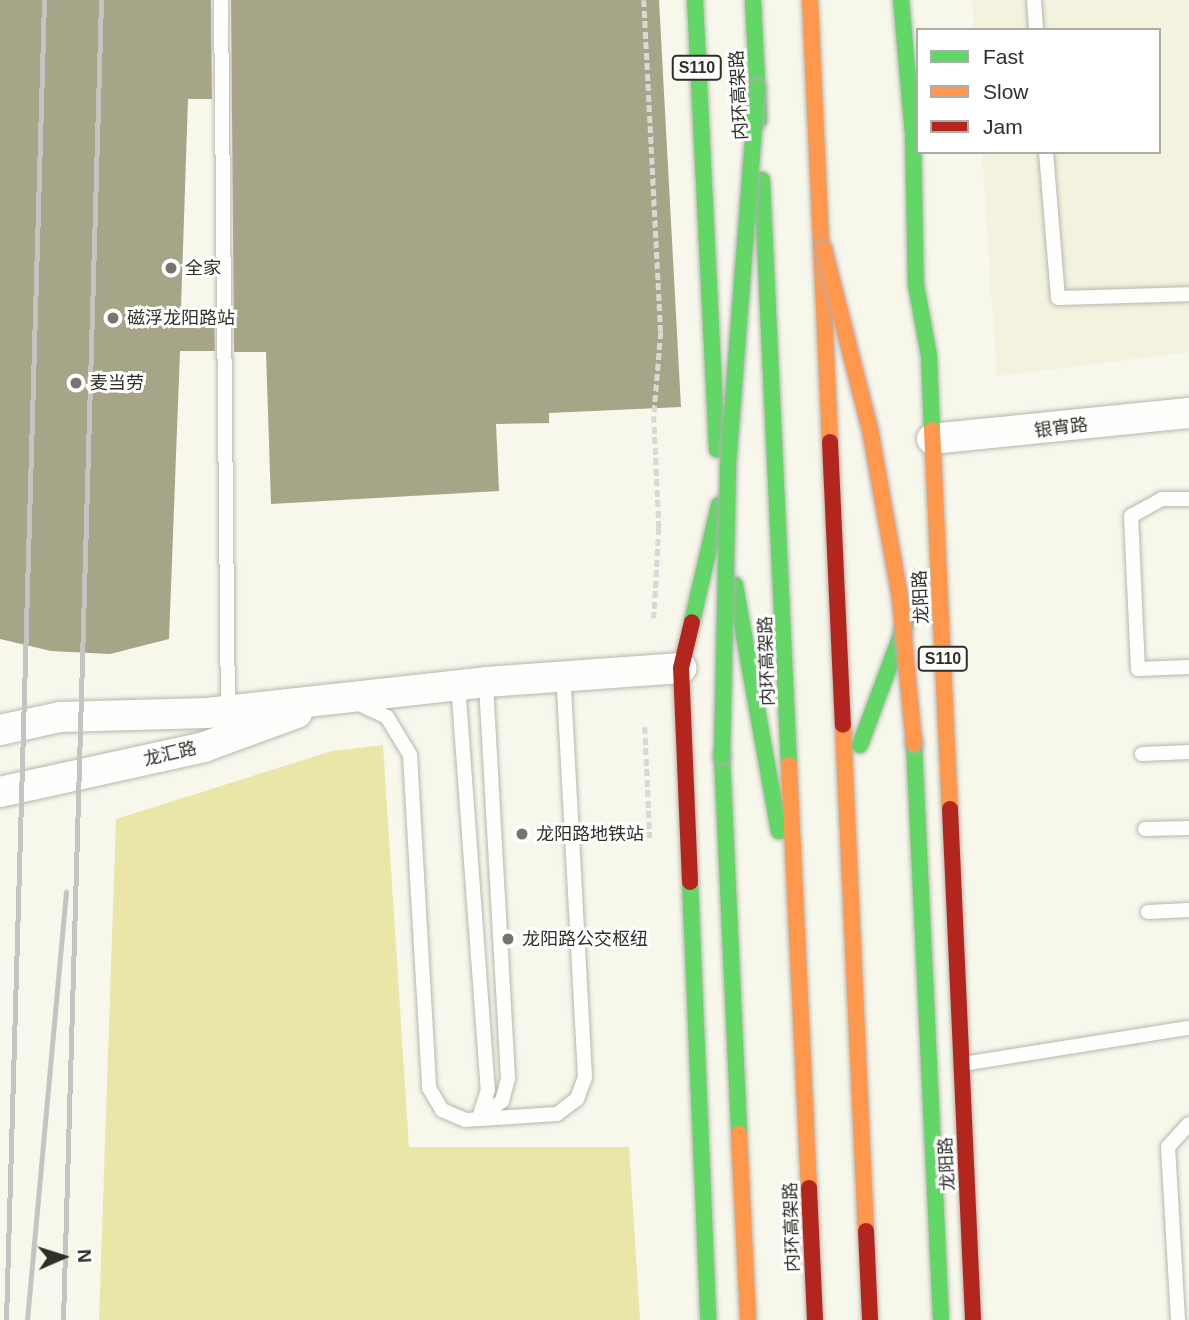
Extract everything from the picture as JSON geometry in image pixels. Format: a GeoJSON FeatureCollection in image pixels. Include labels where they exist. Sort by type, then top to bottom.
{"type":"FeatureCollection","features":[{"type":"Feature","properties":{"kind":"main road","name":"S110"},"geometry":{"type":"LineString","coordinates":[[695,0],[720,502],[779,831]]}},
{"type":"Feature","properties":{"kind":"main road","name":"S110"},"geometry":{"type":"LineString","coordinates":[[743,0],[779,663],[779,831],[800,1320]]}},
{"type":"Feature","properties":{"kind":"main road","name":"内环高架路"},"geometry":{"type":"LineString","coordinates":[[753,0],[815,1320]]}},
{"type":"Feature","properties":{"kind":"main road"},"geometry":{"type":"LineString","coordinates":[[810,0],[824,249],[870,1320]]}},
{"type":"Feature","properties":{"kind":"main road"},"geometry":{"type":"LineString","coordinates":[[825,0],[887,1320]]}},
{"type":"Feature","properties":{"kind":"main road","name":"龙阳路"},"geometry":{"type":"LineString","coordinates":[[901,0],[913,135],[916,285],[929,356],[973,1320]]}},
{"type":"Feature","properties":{"kind":"main road"},"geometry":{"type":"LineString","coordinates":[[748,1320],[722,757],[721,635],[757,88]]}},
{"type":"Feature","properties":{"kind":"main road"},"geometry":{"type":"LineString","coordinates":[[824,249],[870,429],[900,598],[914,743],[941,1320]]}},
{"type":"Feature","properties":{"kind":"main road"},"geometry":{"type":"LineString","coordinates":[[916,285],[911,358],[920,559]]}},
{"type":"Feature","properties":{"kind":"main road","name":"S110"},"geometry":{"type":"LineString","coordinates":[[708,1320],[681,668],[720,502]]}},
{"type":"Feature","properties":{"kind":"main road"},"geometry":{"type":"LineString","coordinates":[[860,745],[916,592]]}},
{"type":"Feature","properties":{"kind":"main road"},"geometry":{"type":"LineString","coordinates":[[681,668],[779,831]]}},
{"type":"Feature","properties":{"kind":"street","name":"银宵路"},"geometry":{"type":"LineString","coordinates":[[933,439],[1189,413]]}},
{"type":"Feature","properties":{"kind":"street","name":"龙汇路"},"geometry":{"type":"LineString","coordinates":[[0,730],[60,717],[228,710],[472,683],[681,668]]}},
{"type":"Feature","properties":{"kind":"street","name":"龙汇路"},"geometry":{"type":"LineString","coordinates":[[0,792],[204,747],[334,699]]}},
{"type":"Feature","properties":{"kind":"lane"},"geometry":{"type":"LineString","coordinates":[[221,0],[228,710]]}},
{"type":"Feature","properties":{"kind":"lane"},"geometry":{"type":"LineString","coordinates":[[1034,0],[1036,28]]}},
{"type":"Feature","properties":{"kind":"lane"},"geometry":{"type":"LineString","coordinates":[[1046,154],[1058,298],[1189,294]]}},
{"type":"Feature","properties":{"kind":"lane"},"geometry":{"type":"LineString","coordinates":[[1189,499],[1162,499],[1131,516],[1138,668],[1189,667]]}},
{"type":"Feature","properties":{"kind":"lane"},"geometry":{"type":"LineString","coordinates":[[334,699],[365,704],[387,717],[410,755],[429,1088],[442,1110],[465,1120],[557,1114],[577,1100],[585,1077],[563,676]]}},
{"type":"Feature","properties":{"kind":"lane"},"geometry":{"type":"LineString","coordinates":[[472,683],[488,1090],[478,1119]]}},
{"type":"Feature","properties":{"kind":"lane"},"geometry":{"type":"LineString","coordinates":[[472,683],[508,1078],[502,1101],[478,1119]]}},
{"type":"Feature","properties":{"kind":"lane"},"geometry":{"type":"LineString","coordinates":[[1142,754],[1189,752]]}},
{"type":"Feature","properties":{"kind":"lane"},"geometry":{"type":"LineString","coordinates":[[1144,829],[1189,828]]}},
{"type":"Feature","properties":{"kind":"lane"},"geometry":{"type":"LineString","coordinates":[[1148,912],[1189,911]]}},
{"type":"Feature","properties":{"kind":"lane"},"geometry":{"type":"LineString","coordinates":[[961,1064],[1153,1030],[1189,1028]]}},
{"type":"Feature","properties":{"kind":"lane"},"geometry":{"type":"LineString","coordinates":[[1178,1320],[1168,1147],[1189,1124]]}},
{"type":"Feature","properties":{"kind":"shaded area"},"geometry":{"type":"Polygon","coordinates":[[[972,0],[1189,0],[1189,352],[997,376],[982,154],[1161,154],[1161,28],[974,28],[972,0]]]}},
{"type":"Feature","properties":{"kind":"shaded area"},"geometry":{"type":"Polygon","coordinates":[[[383,745],[409,1147],[629,1147],[640,1320],[99,1320],[116,819],[332,751],[383,745]]]}},
{"type":"Feature","properties":{"kind":"building","name":"磁浮龙阳路站"},"geometry":{"type":"Polygon","coordinates":[[[0,0],[211,0],[212,99],[188,99],[181,308],[214,308],[215,351],[180,351],[169,639],[110,654],[51,651],[0,639],[0,0]]]}},
{"type":"Feature","properties":{"kind":"building"},"geometry":{"type":"Polygon","coordinates":[[[231,0],[659,0],[681,407],[549,413],[549,423],[496,424],[499,491],[271,504],[266,352],[234,352],[231,0]]]}},
{"type":"Feature","properties":{"kind":"railway"},"geometry":{"type":"LineString","coordinates":[[6,1320],[44,0]]}},
{"type":"Feature","properties":{"kind":"railway"},"geometry":{"type":"LineString","coordinates":[[63,1320],[101,0]]}},
{"type":"Feature","properties":{"kind":"railway"},"geometry":{"type":"LineString","coordinates":[[27,1320],[66,892]]}},
{"type":"Feature","properties":{"kind":"traffic: fast"},"geometry":{"type":"LineString","coordinates":[[695,0],[717,449]]}},
{"type":"Feature","properties":{"kind":"traffic: fast"},"geometry":{"type":"LineString","coordinates":[[753,0],[759,120]]}},
{"type":"Feature","properties":{"kind":"traffic: fast"},"geometry":{"type":"LineString","coordinates":[[901,0],[913,135],[916,285],[929,356],[932,430]]}},
{"type":"Feature","properties":{"kind":"traffic: fast"},"geometry":{"type":"LineString","coordinates":[[722,756],[728,465],[757,88]]}},
{"type":"Feature","properties":{"kind":"traffic: fast"},"geometry":{"type":"LineString","coordinates":[[762,180],[789,765]]}},
{"type":"Feature","properties":{"kind":"traffic: fast"},"geometry":{"type":"LineString","coordinates":[[692,622],[719,505]]}},
{"type":"Feature","properties":{"kind":"traffic: fast"},"geometry":{"type":"LineString","coordinates":[[735,585],[779,831]]}},
{"type":"Feature","properties":{"kind":"traffic: fast"},"geometry":{"type":"LineString","coordinates":[[860,745],[906,622]]}},
{"type":"Feature","properties":{"kind":"traffic: fast"},"geometry":{"type":"LineString","coordinates":[[914,743],[941,1320]]}},
{"type":"Feature","properties":{"kind":"traffic: fast"},"geometry":{"type":"LineString","coordinates":[[722,756],[739,1134]]}},
{"type":"Feature","properties":{"kind":"traffic: fast"},"geometry":{"type":"LineString","coordinates":[[690,882],[708,1320]]}},
{"type":"Feature","properties":{"kind":"traffic: slow"},"geometry":{"type":"LineString","coordinates":[[810,0],[830,442]]}},
{"type":"Feature","properties":{"kind":"traffic: slow"},"geometry":{"type":"LineString","coordinates":[[824,249],[870,429],[900,598],[914,743]]}},
{"type":"Feature","properties":{"kind":"traffic: slow"},"geometry":{"type":"LineString","coordinates":[[932,430],[950,809]]}},
{"type":"Feature","properties":{"kind":"traffic: slow"},"geometry":{"type":"LineString","coordinates":[[843,725],[866,1231]]}},
{"type":"Feature","properties":{"kind":"traffic: slow"},"geometry":{"type":"LineString","coordinates":[[789,765],[809,1188]]}},
{"type":"Feature","properties":{"kind":"traffic: slow"},"geometry":{"type":"LineString","coordinates":[[739,1134],[748,1320]]}},
{"type":"Feature","properties":{"kind":"traffic: jam"},"geometry":{"type":"LineString","coordinates":[[830,442],[843,725]]}},
{"type":"Feature","properties":{"kind":"traffic: jam"},"geometry":{"type":"LineString","coordinates":[[690,882],[681,668],[692,622]]}},
{"type":"Feature","properties":{"kind":"traffic: jam"},"geometry":{"type":"LineString","coordinates":[[950,809],[973,1320]]}},
{"type":"Feature","properties":{"kind":"traffic: jam"},"geometry":{"type":"LineString","coordinates":[[809,1188],[815,1320]]}},
{"type":"Feature","properties":{"kind":"traffic: jam"},"geometry":{"type":"LineString","coordinates":[[866,1231],[870,1320]]}},
{"type":"Feature","properties":{"kind":"place","name":"全家"},"geometry":{"type":"Point","coordinates":[171,268]}},
{"type":"Feature","properties":{"kind":"place","name":"磁浮龙阳路站"},"geometry":{"type":"Point","coordinates":[113,318]}},
{"type":"Feature","properties":{"kind":"place","name":"麦当劳"},"geometry":{"type":"Point","coordinates":[76,383]}},
{"type":"Feature","properties":{"kind":"place","name":"龙阳路地铁站"},"geometry":{"type":"Point","coordinates":[522,834]}},
{"type":"Feature","properties":{"kind":"place","name":"龙阳路公交枢纽"},"geometry":{"type":"Point","coordinates":[508,939]}}]}
